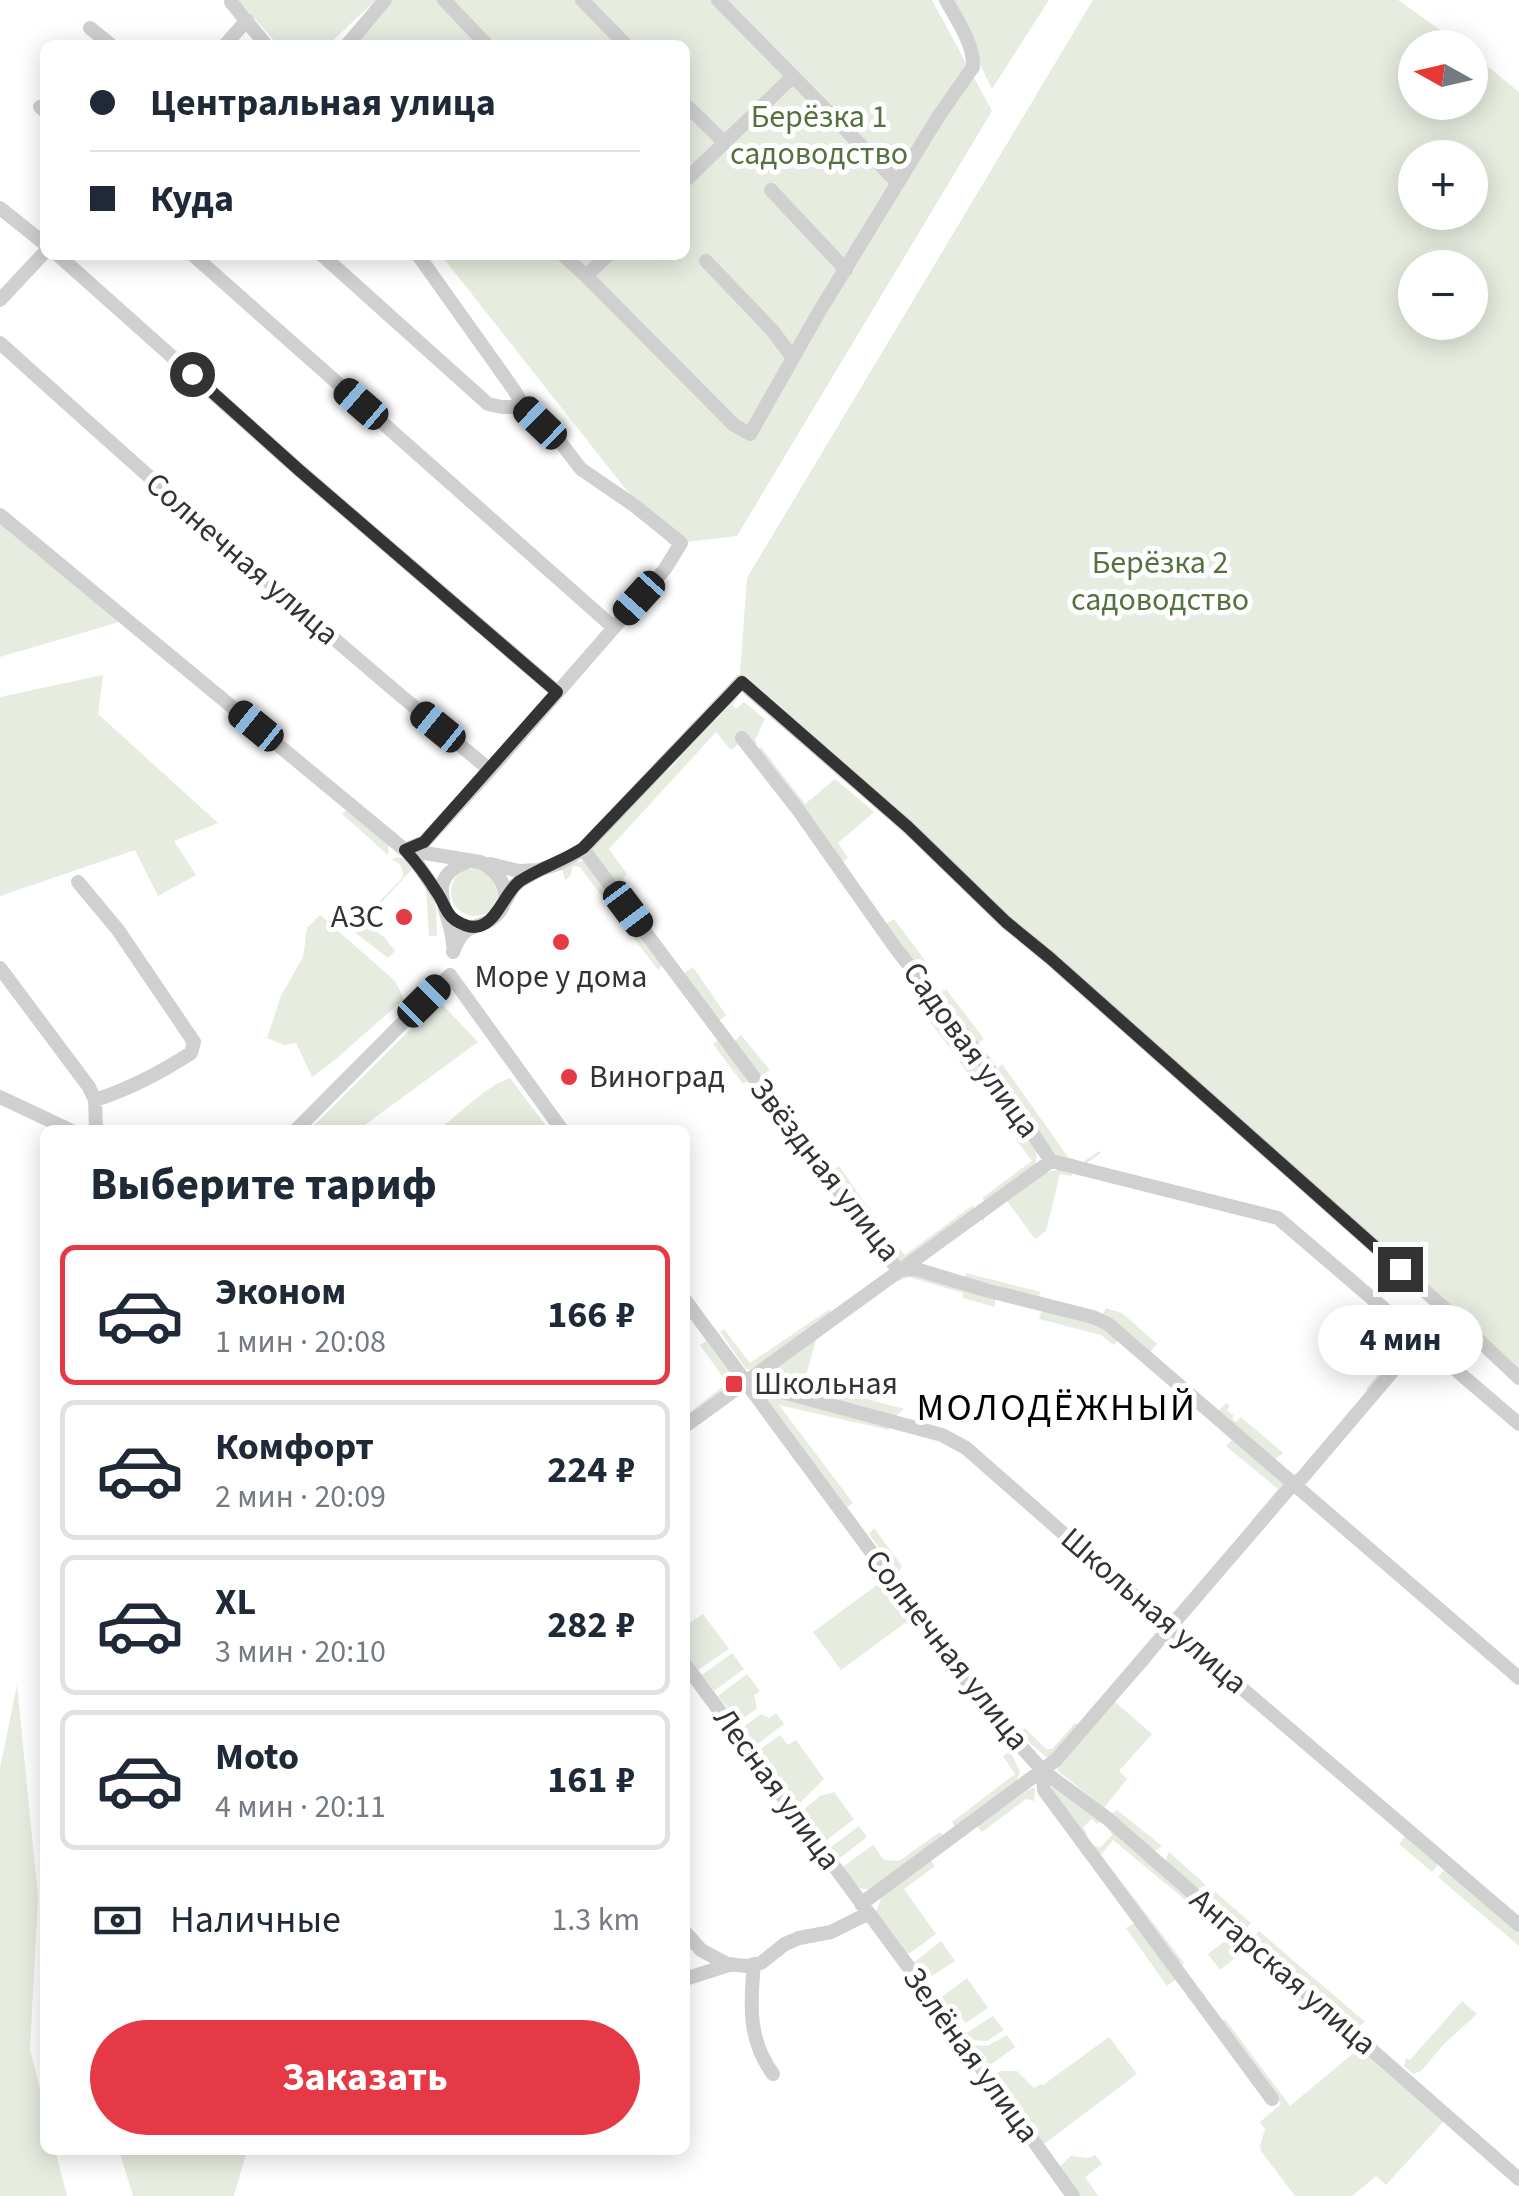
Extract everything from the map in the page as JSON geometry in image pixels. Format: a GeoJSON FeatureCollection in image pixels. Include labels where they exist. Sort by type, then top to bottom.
{"type":"FeatureCollection","features":[{"type":"Feature","properties":{"kind":"street"},"geometry":{"type":"LineString","coordinates":[[355,40],[385,0]]}},
{"type":"Feature","properties":{"kind":"street"},"geometry":{"type":"LineString","coordinates":[[444,0],[482,40]]}},
{"type":"Feature","properties":{"kind":"street"},"geometry":{"type":"LineString","coordinates":[[582,0],[621,40]]}},
{"type":"Feature","properties":{"kind":"street"},"geometry":{"type":"LineString","coordinates":[[718,0],[898,183]]}},
{"type":"Feature","properties":{"kind":"street"},"geometry":{"type":"LineString","coordinates":[[568,260],[734,425],[750,434],[938,117],[973,67],[971,49],[946,0]]}},
{"type":"Feature","properties":{"kind":"street"},"geometry":{"type":"LineString","coordinates":[[231,1],[262,40]]}},
{"type":"Feature","properties":{"kind":"street"},"geometry":{"type":"LineString","coordinates":[[229,40],[247,20]]}},
{"type":"Feature","properties":{"kind":"street"},"geometry":{"type":"LineString","coordinates":[[90,28],[105,40]]}},
{"type":"Feature","properties":{"kind":"street"},"geometry":{"type":"LineString","coordinates":[[690,176],[793,76]]}},
{"type":"Feature","properties":{"kind":"street"},"geometry":{"type":"LineString","coordinates":[[690,109],[725,143]]}},
{"type":"Feature","properties":{"kind":"street"},"geometry":{"type":"LineString","coordinates":[[771,190],[846,270]]}},
{"type":"Feature","properties":{"kind":"street"},"geometry":{"type":"LineString","coordinates":[[0,208],[40,244]]}},
{"type":"Feature","properties":{"kind":"street"},"geometry":{"type":"LineString","coordinates":[[0,300],[40,254]]}},
{"type":"Feature","properties":{"kind":"street"},"geometry":{"type":"LineString","coordinates":[[64,260],[313,483],[557,692]]}},
{"type":"Feature","properties":{"kind":"street"},"geometry":{"type":"LineString","coordinates":[[199,260],[613,627]]}},
{"type":"Feature","properties":{"kind":"street"},"geometry":{"type":"LineString","coordinates":[[328,260],[488,404],[524,407]]}},
{"type":"Feature","properties":{"kind":"street"},"geometry":{"type":"LineString","coordinates":[[405,850],[424,842],[490,770],[664,569],[681,543],[581,469],[524,407],[422,260]]}},
{"type":"Feature","properties":{"kind":"street"},"geometry":{"type":"LineString","coordinates":[[586,276],[603,260]]}},
{"type":"Feature","properties":{"kind":"street"},"geometry":{"type":"LineString","coordinates":[[706,261],[772,330],[793,358]]}},
{"type":"Feature","properties":{"kind":"street","name":"Солнечная улица"},"geometry":{"type":"LineString","coordinates":[[0,342],[251,569],[490,770]]}},
{"type":"Feature","properties":{"kind":"street"},"geometry":{"type":"LineString","coordinates":[[0,515],[405,850],[454,920],[478,925]]}},
{"type":"Feature","properties":{"kind":"street"},"geometry":{"type":"LineString","coordinates":[[301,1125],[450,975],[458,940],[467,929],[490,921],[514,886],[583,848],[742,682],[1519,1378]]}},
{"type":"Feature","properties":{"kind":"street","name":"Садовая улица"},"geometry":{"type":"LineString","coordinates":[[742,738],[799,810],[894,946],[985,1062],[1051,1161],[1278,1218],[1519,1424]]}},
{"type":"Feature","properties":{"kind":"street","name":"Звёздная улица"},"geometry":{"type":"LineString","coordinates":[[583,848],[898,1270],[916,1268],[985,1290],[1092,1316],[1108,1324],[1519,1678]]}},
{"type":"Feature","properties":{"kind":"street"},"geometry":{"type":"LineString","coordinates":[[405,850],[519,871],[539,870]]}},
{"type":"Feature","properties":{"kind":"street"},"geometry":{"type":"LineString","coordinates":[[454,952],[442,886],[446,875],[456,866],[474,862],[491,867],[500,876],[504,905]]}},
{"type":"Feature","properties":{"kind":"street"},"geometry":{"type":"LineString","coordinates":[[78,882],[118,930],[194,1042],[191,1053],[168,1067],[125,1090],[95,1100]]}},
{"type":"Feature","properties":{"kind":"street"},"geometry":{"type":"LineString","coordinates":[[0,968],[89,1087],[95,1100],[96,1125]]}},
{"type":"Feature","properties":{"kind":"street"},"geometry":{"type":"LineString","coordinates":[[450,975],[558,1125]]}},
{"type":"Feature","properties":{"kind":"street"},"geometry":{"type":"LineString","coordinates":[[0,1098],[59,1125]]}},
{"type":"Feature","properties":{"kind":"street"},"geometry":{"type":"LineString","coordinates":[[690,1422],[1051,1161]]}},
{"type":"Feature","properties":{"kind":"street","name":"Солнечная улица"},"geometry":{"type":"LineString","coordinates":[[690,1307],[986,1707],[1043,1770],[1044,1790],[1272,2099]]}},
{"type":"Feature","properties":{"kind":"street"},"geometry":{"type":"LineString","coordinates":[[690,1938],[701,1950],[728,1964],[746,1966],[761,1963],[785,1944],[800,1938],[831,1932],[1056,1760],[1420,1339]]}},
{"type":"Feature","properties":{"kind":"street","name":"Школьная улица"},"geometry":{"type":"LineString","coordinates":[[744,1382],[954,1440],[966,1448],[1170,1627],[1517,1918]]}},
{"type":"Feature","properties":{"kind":"street","name":"Лесная улица"},"geometry":{"type":"LineString","coordinates":[[690,1671],[864,1909]]}},
{"type":"Feature","properties":{"kind":"street","name":"Ангарская улица"},"geometry":{"type":"LineString","coordinates":[[1043,1770],[1123,1832],[1519,2179]]}},
{"type":"Feature","properties":{"kind":"street","name":"Зелёная улица"},"geometry":{"type":"LineString","coordinates":[[864,1909],[1073,2196]]}},
{"type":"Feature","properties":{"kind":"street"},"geometry":{"type":"LineString","coordinates":[[690,1977],[733,1964]]}},
{"type":"Feature","properties":{"kind":"street"},"geometry":{"type":"LineString","coordinates":[[754,1964],[752,2023],[764,2062],[773,2074]]}},
{"type":"Feature","properties":{"kind":"green space"},"geometry":{"type":"Polygon","coordinates":[[[238,0],[376,0],[333,40],[274,40],[238,0]]]}},
{"type":"Feature","properties":{"kind":"green space","name":"Берёзка 1 садоводство"},"geometry":{"type":"Polygon","coordinates":[[[385,0],[932,0],[992,111],[737,536],[669,544],[445,260],[690,260],[690,40],[343,40],[385,0]]]}},
{"type":"Feature","properties":{"kind":"green space"},"geometry":{"type":"Polygon","coordinates":[[[949,0],[1049,0],[992,89],[949,0]]]}},
{"type":"Feature","properties":{"kind":"green space","name":"Берёзка 2 садоводство"},"geometry":{"type":"Polygon","coordinates":[[[1093,0],[1398,0],[1440,30],[1398,30],[1398,120],[1488,120],[1488,67],[1519,92],[1519,1382],[739,686],[747,578],[1093,0]]]}},
{"type":"Feature","properties":{"kind":"green space"},"geometry":{"type":"Polygon","coordinates":[[[0,517],[123,618],[0,657],[0,517]]]}},
{"type":"Feature","properties":{"kind":"green space"},"geometry":{"type":"Polygon","coordinates":[[[103,675],[98,714],[218,823],[174,841],[196,875],[158,896],[135,850],[0,896],[0,697],[103,675]]]}},
{"type":"Feature","properties":{"kind":"green space"},"geometry":{"type":"Polygon","coordinates":[[[739,697],[732,705],[736,709],[744,702],[765,719],[757,743],[741,742],[731,750],[716,732],[609,849],[636,895],[629,895],[596,859],[592,850],[595,842],[739,697]]]}},
{"type":"Feature","properties":{"kind":"green space"},"geometry":{"type":"Polygon","coordinates":[[[761,747],[805,804],[835,779],[874,812],[838,843],[848,858],[841,863],[757,750],[761,747]]]}},
{"type":"Feature","properties":{"kind":"green space"},"geometry":{"type":"Polygon","coordinates":[[[350,807],[389,843],[388,855],[342,814],[350,807]]]}},
{"type":"Feature","properties":{"kind":"green space"},"geometry":{"type":"Polygon","coordinates":[[[407,859],[413,868],[366,924],[395,951],[388,958],[352,930],[403,877],[401,866],[392,860],[407,859]]]}},
{"type":"Feature","properties":{"kind":"green space"},"geometry":{"type":"Polygon","coordinates":[[[575,861],[587,864],[665,963],[658,970],[580,867],[572,868],[565,880],[562,869],[575,861]]]}},
{"type":"Feature","properties":{"kind":"green space"},"geometry":{"type":"Polygon","coordinates":[[[475,868],[492,875],[499,892],[492,909],[475,916],[458,909],[451,892],[458,875],[475,868]]]}},
{"type":"Feature","properties":{"kind":"green space"},"geometry":{"type":"Polygon","coordinates":[[[426,886],[436,906],[437,936],[429,936],[426,886]]]}},
{"type":"Feature","properties":{"kind":"green space"},"geometry":{"type":"Polygon","coordinates":[[[320,915],[395,981],[404,999],[312,1077],[296,1043],[284,1045],[267,1038],[281,996],[303,957],[307,928],[320,915]]]}},
{"type":"Feature","properties":{"kind":"green space"},"geometry":{"type":"Polygon","coordinates":[[[894,919],[927,963],[919,969],[886,924],[894,919]]]}},
{"type":"Feature","properties":{"kind":"green space"},"geometry":{"type":"Polygon","coordinates":[[[693,967],[726,1015],[719,1021],[683,974],[693,967]]]}},
{"type":"Feature","properties":{"kind":"green space"},"geometry":{"type":"Polygon","coordinates":[[[946,989],[984,1039],[977,1044],[938,995],[946,989]]]}},
{"type":"Feature","properties":{"kind":"green space"},"geometry":{"type":"Polygon","coordinates":[[[439,1001],[478,1042],[365,1125],[314,1125],[439,1001]]]}},
{"type":"Feature","properties":{"kind":"green space"},"geometry":{"type":"Polygon","coordinates":[[[941,1014],[962,1045],[953,1052],[930,1022],[941,1014]]]}},
{"type":"Feature","properties":{"kind":"green space"},"geometry":{"type":"Polygon","coordinates":[[[741,1035],[770,1070],[761,1076],[735,1041],[741,1035]]]}},
{"type":"Feature","properties":{"kind":"green space"},"geometry":{"type":"Polygon","coordinates":[[[720,1039],[767,1101],[760,1107],[746,1088],[750,1084],[743,1084],[713,1044],[720,1039]]]}},
{"type":"Feature","properties":{"kind":"green space"},"geometry":{"type":"Polygon","coordinates":[[[972,1055],[989,1079],[978,1087],[959,1061],[972,1055]]]}},
{"type":"Feature","properties":{"kind":"green space"},"geometry":{"type":"Polygon","coordinates":[[[1002,1064],[1068,1157],[1083,1162],[1101,1153],[1084,1165],[1057,1159],[996,1070],[1002,1064]]]}},
{"type":"Feature","properties":{"kind":"green space"},"geometry":{"type":"Polygon","coordinates":[[[510,1078],[545,1125],[444,1125],[492,1087],[510,1078]]]}},
{"type":"Feature","properties":{"kind":"green space"},"geometry":{"type":"Polygon","coordinates":[[[1026,1132],[1035,1149],[1036,1162],[986,1203],[982,1198],[1032,1161],[1015,1138],[1026,1132]]]}},
{"type":"Feature","properties":{"kind":"green space"},"geometry":{"type":"Polygon","coordinates":[[[839,1166],[877,1220],[869,1226],[830,1172],[839,1166]]]}},
{"type":"Feature","properties":{"kind":"green space"},"geometry":{"type":"Polygon","coordinates":[[[1071,1171],[1072,1176],[1060,1174],[1046,1231],[1035,1239],[1007,1201],[984,1222],[980,1217],[1044,1173],[1071,1171]]]}},
{"type":"Feature","properties":{"kind":"green space"},"geometry":{"type":"Polygon","coordinates":[[[973,1205],[975,1210],[904,1261],[889,1251],[895,1243],[905,1255],[973,1205]]]}},
{"type":"Feature","properties":{"kind":"green space"},"geometry":{"type":"Polygon","coordinates":[[[912,1272],[995,1296],[995,1307],[909,1277],[889,1284],[816,1340],[801,1393],[776,1387],[763,1374],[895,1278],[912,1272]]]}},
{"type":"Feature","properties":{"kind":"green space"},"geometry":{"type":"Polygon","coordinates":[[[966,1273],[1041,1292],[1038,1297],[965,1278],[966,1273]]]}},
{"type":"Feature","properties":{"kind":"green space"},"geometry":{"type":"Polygon","coordinates":[[[1043,1307],[1091,1320],[1120,1339],[1113,1345],[1101,1335],[1039,1319],[1043,1307]]]}},
{"type":"Feature","properties":{"kind":"green space"},"geometry":{"type":"Polygon","coordinates":[[[1106,1308],[1122,1313],[1157,1344],[1150,1352],[1102,1316],[1106,1308]]]}},
{"type":"Feature","properties":{"kind":"green space"},"geometry":{"type":"Polygon","coordinates":[[[830,1309],[832,1314],[752,1370],[746,1369],[720,1332],[724,1329],[750,1363],[830,1309]]]}},
{"type":"Feature","properties":{"kind":"green space"},"geometry":{"type":"Polygon","coordinates":[[[1380,1313],[1405,1335],[1406,1345],[1370,1393],[1366,1389],[1401,1347],[1373,1321],[1380,1313]]]}},
{"type":"Feature","properties":{"kind":"green space"},"geometry":{"type":"Polygon","coordinates":[[[706,1341],[732,1375],[729,1386],[690,1415],[727,1383],[700,1345],[706,1341]]]}},
{"type":"Feature","properties":{"kind":"green space"},"geometry":{"type":"Polygon","coordinates":[[[833,1390],[904,1409],[896,1416],[831,1399],[833,1390]]]}},
{"type":"Feature","properties":{"kind":"green space"},"geometry":{"type":"Polygon","coordinates":[[[770,1395],[888,1424],[889,1430],[779,1405],[853,1503],[847,1507],[767,1399],[770,1395]]]}},
{"type":"Feature","properties":{"kind":"green space"},"geometry":{"type":"Polygon","coordinates":[[[1226,1403],[1232,1419],[1236,1422],[1241,1417],[1283,1453],[1275,1459],[1218,1412],[1226,1403]]]}},
{"type":"Feature","properties":{"kind":"green space"},"geometry":{"type":"Polygon","coordinates":[[[1235,1437],[1283,1482],[1254,1524],[1251,1521],[1278,1489],[1226,1446],[1235,1437]]]}},
{"type":"Feature","properties":{"kind":"green space"},"geometry":{"type":"Polygon","coordinates":[[[874,1528],[902,1566],[898,1574],[869,1534],[874,1528]]]}},
{"type":"Feature","properties":{"kind":"green space"},"geometry":{"type":"Polygon","coordinates":[[[868,1566],[873,1573],[877,1570],[913,1620],[841,1670],[813,1632],[877,1585],[865,1568],[868,1566]]]}},
{"type":"Feature","properties":{"kind":"green space"},"geometry":{"type":"Polygon","coordinates":[[[703,1614],[729,1649],[698,1670],[690,1659],[690,1623],[703,1614]]]}},
{"type":"Feature","properties":{"kind":"green space"},"geometry":{"type":"Polygon","coordinates":[[[1166,1640],[1115,1702],[1152,1734],[1119,1771],[1127,1779],[1104,1808],[1058,1768],[1166,1640]]]}},
{"type":"Feature","properties":{"kind":"green space"},"geometry":{"type":"Polygon","coordinates":[[[732,1653],[744,1669],[714,1691],[702,1675],[732,1653]]]}},
{"type":"Feature","properties":{"kind":"green space"},"geometry":{"type":"Polygon","coordinates":[[[747,1674],[760,1691],[754,1695],[757,1708],[739,1722],[718,1696],[747,1674]]]}},
{"type":"Feature","properties":{"kind":"green space"},"geometry":{"type":"Polygon","coordinates":[[[17,1685],[38,1897],[30,2049],[40,2089],[40,2155],[56,2155],[67,2196],[0,2196],[0,1768],[17,1685]]]}},
{"type":"Feature","properties":{"kind":"green space"},"geometry":{"type":"Polygon","coordinates":[[[776,1713],[784,1724],[755,1746],[742,1728],[761,1714],[769,1718],[776,1713]]]}},
{"type":"Feature","properties":{"kind":"green space"},"geometry":{"type":"Polygon","coordinates":[[[1075,1723],[1079,1726],[1048,1758],[1019,1734],[1025,1728],[1046,1749],[1052,1749],[1075,1723]]]}},
{"type":"Feature","properties":{"kind":"green space"},"geometry":{"type":"Polygon","coordinates":[[[780,1735],[788,1745],[796,1740],[824,1779],[797,1806],[758,1751],[780,1735]]]}},
{"type":"Feature","properties":{"kind":"green space"},"geometry":{"type":"Polygon","coordinates":[[[1010,1751],[1020,1772],[1015,1785],[956,1829],[952,1822],[1015,1774],[1003,1756],[1010,1751]]]}},
{"type":"Feature","properties":{"kind":"green space"},"geometry":{"type":"Polygon","coordinates":[[[1054,1785],[1101,1820],[1097,1824],[1092,1819],[1083,1827],[1085,1839],[1051,1789],[1054,1785]]]}},
{"type":"Feature","properties":{"kind":"green space"},"geometry":{"type":"Polygon","coordinates":[[[1035,1788],[1034,1801],[1026,1799],[982,1832],[977,1826],[1035,1788]]]}},
{"type":"Feature","properties":{"kind":"green space"},"geometry":{"type":"Polygon","coordinates":[[[834,1792],[854,1819],[823,1843],[801,1812],[820,1796],[834,1792]]]}},
{"type":"Feature","properties":{"kind":"green space"},"geometry":{"type":"Polygon","coordinates":[[[1117,1810],[1162,1846],[1154,1851],[1111,1814],[1117,1810]]]}},
{"type":"Feature","properties":{"kind":"green space"},"geometry":{"type":"Polygon","coordinates":[[[859,1826],[867,1837],[836,1861],[827,1850],[859,1826]]]}},
{"type":"Feature","properties":{"kind":"green space"},"geometry":{"type":"Polygon","coordinates":[[[1107,1827],[1222,1925],[1218,1927],[1113,1840],[1101,1855],[1184,1963],[1179,1967],[1091,1844],[1100,1848],[1112,1835],[1107,1827]]]}},
{"type":"Feature","properties":{"kind":"green space"},"geometry":{"type":"Polygon","coordinates":[[[940,1832],[944,1837],[871,1889],[857,1886],[841,1868],[873,1845],[884,1860],[899,1861],[940,1832]]]}},
{"type":"Feature","properties":{"kind":"green space"},"geometry":{"type":"Polygon","coordinates":[[[1405,1836],[1438,1865],[1432,1872],[1399,1844],[1405,1836]]]}},
{"type":"Feature","properties":{"kind":"green space"},"geometry":{"type":"Polygon","coordinates":[[[1169,1852],[1206,1885],[1198,1889],[1165,1861],[1169,1852]]]}},
{"type":"Feature","properties":{"kind":"green space"},"geometry":{"type":"Polygon","coordinates":[[[930,1859],[935,1866],[904,1889],[936,1934],[904,1954],[876,1912],[883,1893],[930,1859]]]}},
{"type":"Feature","properties":{"kind":"green space"},"geometry":{"type":"Polygon","coordinates":[[[1444,1870],[1519,1933],[1519,1946],[1438,1877],[1444,1870]]]}},
{"type":"Feature","properties":{"kind":"green space"},"geometry":{"type":"Polygon","coordinates":[[[1214,1891],[1251,1923],[1245,1930],[1209,1898],[1214,1891]]]}},
{"type":"Feature","properties":{"kind":"green space"},"geometry":{"type":"Polygon","coordinates":[[[1133,1924],[1175,1977],[1167,1986],[1126,1928],[1133,1924]]]}},
{"type":"Feature","properties":{"kind":"green space"},"geometry":{"type":"Polygon","coordinates":[[[1228,1931],[1263,1962],[1261,1968],[1240,1954],[1220,1970],[1208,1954],[1229,1938],[1225,1933],[1228,1931]]]}},
{"type":"Feature","properties":{"kind":"green space"},"geometry":{"type":"Polygon","coordinates":[[[1259,1931],[1365,2022],[1359,2026],[1254,1937],[1259,1931]]]}},
{"type":"Feature","properties":{"kind":"green space"},"geometry":{"type":"Polygon","coordinates":[[[941,1941],[955,1961],[924,1979],[912,1964],[941,1941]]]}},
{"type":"Feature","properties":{"kind":"green space"},"geometry":{"type":"Polygon","coordinates":[[[1273,1970],[1352,2039],[1349,2043],[1267,1974],[1273,1970]]]}},
{"type":"Feature","properties":{"kind":"green space"},"geometry":{"type":"Polygon","coordinates":[[[967,1978],[988,2008],[966,2023],[961,2017],[954,2022],[940,2002],[967,1978]]]}},
{"type":"Feature","properties":{"kind":"green space"},"geometry":{"type":"Polygon","coordinates":[[[1462,2001],[1477,2014],[1421,2071],[1413,2074],[1404,2066],[1406,2058],[1410,2060],[1462,2001]]]}},
{"type":"Feature","properties":{"kind":"green space"},"geometry":{"type":"Polygon","coordinates":[[[993,2016],[1004,2030],[987,2041],[969,2040],[965,2034],[993,2016]]]}},
{"type":"Feature","properties":{"kind":"green space"},"geometry":{"type":"Polygon","coordinates":[[[1225,2019],[1290,2106],[1361,2047],[1445,2120],[1386,2185],[1376,2176],[1352,2196],[1295,2196],[1260,2146],[1265,2129],[1260,2122],[1281,2104],[1220,2023],[1225,2019]]]}},
{"type":"Feature","properties":{"kind":"green space"},"geometry":{"type":"Polygon","coordinates":[[[1007,2035],[1015,2047],[986,2068],[972,2048],[987,2046],[1007,2035]]]}},
{"type":"Feature","properties":{"kind":"green space"},"geometry":{"type":"Polygon","coordinates":[[[1109,2037],[1137,2074],[1040,2144],[991,2076],[1001,2071],[1017,2071],[1034,2088],[1109,2037]]]}},
{"type":"Feature","properties":{"kind":"green space"},"geometry":{"type":"Polygon","coordinates":[[[121,2155],[246,2155],[234,2196],[133,2196],[121,2155]]]}},
{"type":"Feature","properties":{"kind":"green space"},"geometry":{"type":"Polygon","coordinates":[[[1095,2155],[1102,2164],[1085,2177],[1098,2196],[1078,2196],[1058,2168],[1071,2156],[1095,2155]]]}},
{"type":"Feature","properties":{"kind":"place","name":"АЗС"},"geometry":{"type":"Point","coordinates":[404,917]}},
{"type":"Feature","properties":{"kind":"place","name":"Море у дома"},"geometry":{"type":"Point","coordinates":[561,942]}},
{"type":"Feature","properties":{"kind":"place","name":"Виноград"},"geometry":{"type":"Point","coordinates":[569,1077]}},
{"type":"Feature","properties":{"kind":"place","name":"Школьная"},"geometry":{"type":"Point","coordinates":[734,1384]}},
{"type":"Feature","properties":{"kind":"district","name":"МОЛОДЁЖНЫЙ"},"geometry":{"type":"Point","coordinates":[1057,1408]}},
{"type":"Feature","properties":{"kind":"route"},"geometry":{"type":"LineString","coordinates":[[192,374],[557,692],[424,842],[405,850],[454,920],[466,925],[490,921],[514,886],[583,848],[742,682],[908,827],[1006,922],[1400,1269]]}}]}
